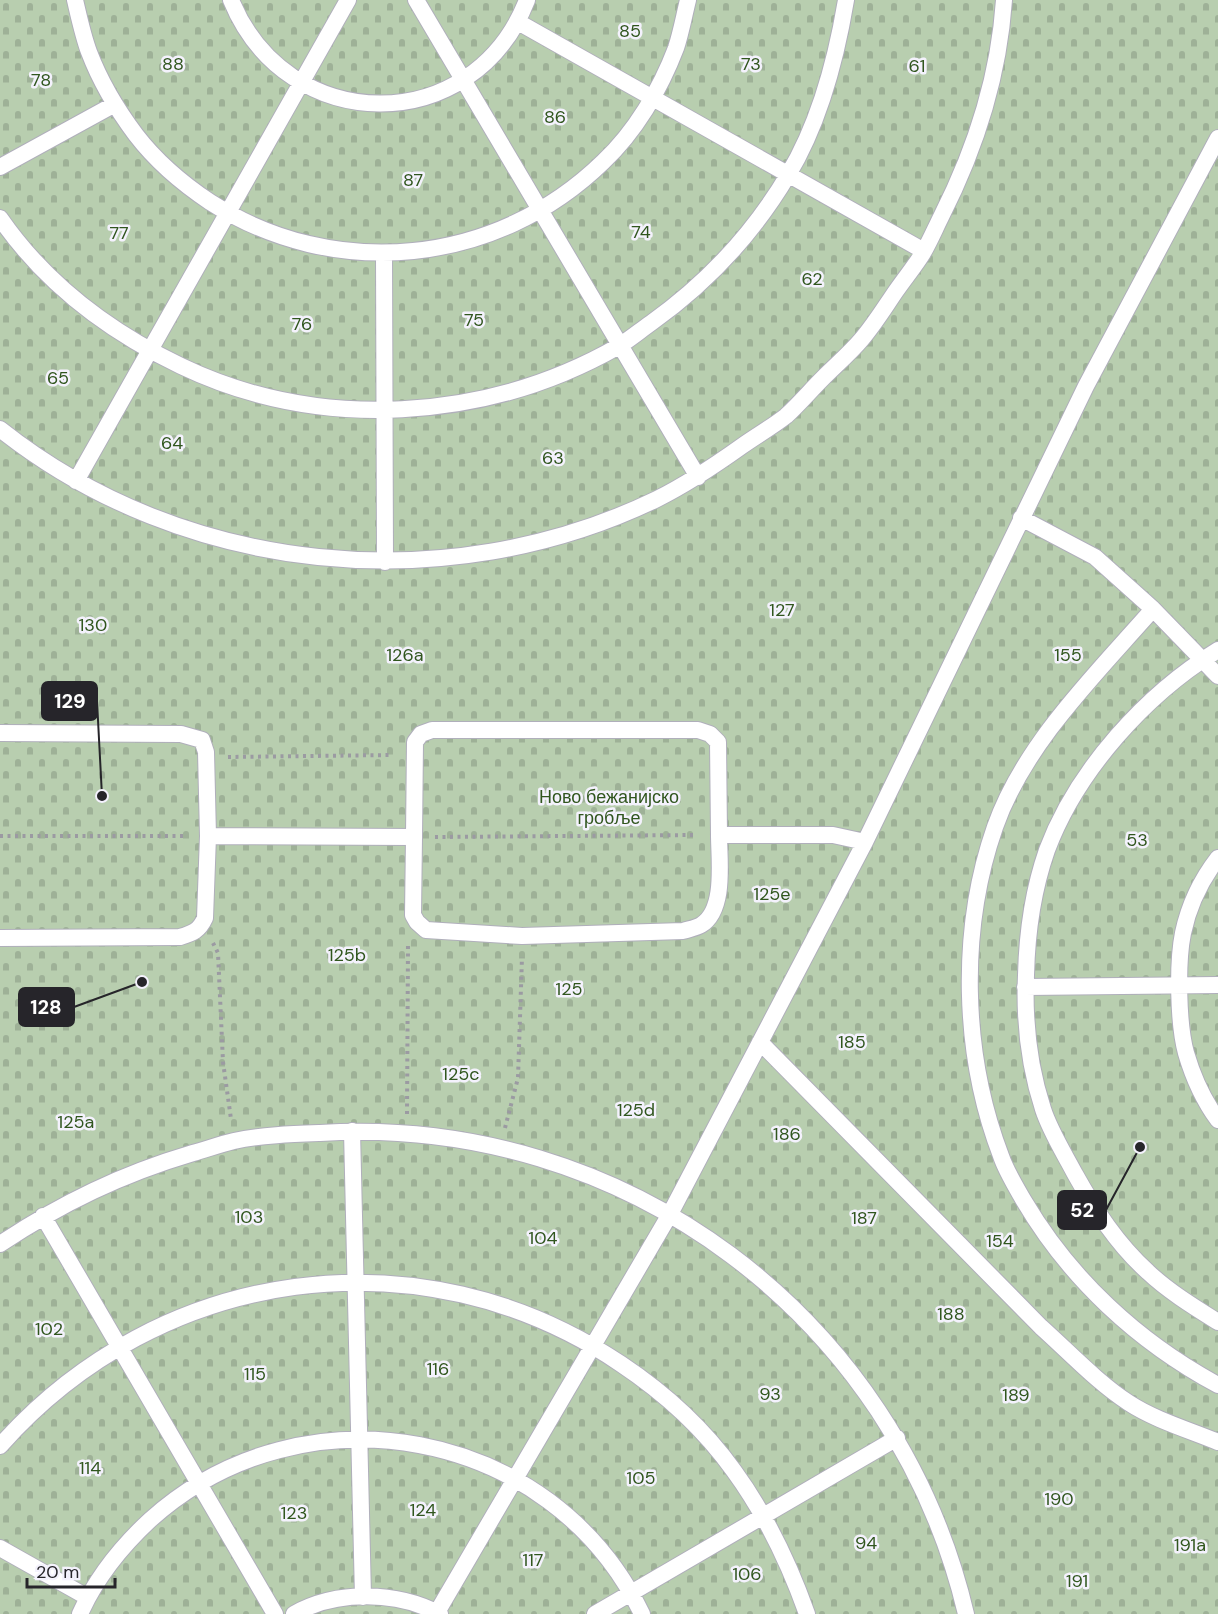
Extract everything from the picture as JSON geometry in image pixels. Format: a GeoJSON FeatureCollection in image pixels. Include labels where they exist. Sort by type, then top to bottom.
{"type":"FeatureCollection","features":[{"type":"Feature","properties":{"kind":"lane"},"geometry":{"type":"LineString","coordinates":[[75,0],[89,53],[115,104],[137,137],[194,191],[228,213],[264,231],[303,244],[343,251],[384,253],[438,249],[491,234],[540,210],[573,188],[604,162],[630,131],[652,98],[676,48],[688,0]]}},
{"type":"Feature","properties":{"kind":"lane"},"geometry":{"type":"LineString","coordinates":[[231,0],[241,23],[267,57],[301,83],[327,95],[354,102],[382,104],[438,93],[463,80],[495,55],[519,22],[527,0]]}},
{"type":"Feature","properties":{"kind":"lane"},"geometry":{"type":"LineString","coordinates":[[76,481],[348,0]]}},
{"type":"Feature","properties":{"kind":"lane"},"geometry":{"type":"LineString","coordinates":[[416,0],[698,477]]}},
{"type":"Feature","properties":{"kind":"lane"},"geometry":{"type":"LineString","coordinates":[[0,218],[51,277],[98,317],[149,351],[205,377],[263,396],[323,408],[384,411],[466,403],[546,381],[620,345],[685,298],[742,241],[788,175],[815,120],[835,61],[846,0]]}},
{"type":"Feature","properties":{"kind":"lane"},"geometry":{"type":"LineString","coordinates":[[0,429],[20,445],[76,481],[148,516],[225,541],[305,557],[385,562],[432,560],[478,554],[547,539],[614,518],[698,477],[786,416],[862,339],[924,251],[960,178],[987,101],[1003,21],[1004,0]]}},
{"type":"Feature","properties":{"kind":"lane"},"geometry":{"type":"LineString","coordinates":[[519,22],[924,251]]}},
{"type":"Feature","properties":{"kind":"lane"},"geometry":{"type":"LineString","coordinates":[[0,167],[115,104]]}},
{"type":"Feature","properties":{"kind":"lane"},"geometry":{"type":"LineString","coordinates":[[294,1614],[320,1604],[363,1597],[388,1598],[437,1613],[670,1214],[865,842],[1086,386],[1218,138]]}},
{"type":"Feature","properties":{"kind":"lane"},"geometry":{"type":"LineString","coordinates":[[384,253],[385,562]]}},
{"type":"Feature","properties":{"kind":"lane"},"geometry":{"type":"LineString","coordinates":[[1021,518],[1095,557],[1153,609],[1218,676]]}},
{"type":"Feature","properties":{"kind":"lane"},"geometry":{"type":"LineString","coordinates":[[1153,609],[1084,688],[1038,746],[1018,779],[1000,816],[980,884],[971,939],[969,1000],[975,1055],[986,1107],[1001,1156],[1039,1225],[1060,1256],[1096,1295],[1146,1339],[1218,1384]]}},
{"type":"Feature","properties":{"kind":"lane"},"geometry":{"type":"LineString","coordinates":[[1217,1319],[1149,1273],[1127,1251],[1092,1204],[1067,1160],[1044,1110],[1032,1064],[1025,1016],[1025,987],[1027,939],[1034,896],[1047,850],[1069,802],[1094,765],[1129,723],[1165,689],[1218,650]]}},
{"type":"Feature","properties":{"kind":"lane"},"geometry":{"type":"LineString","coordinates":[[432,730],[698,730],[710,735],[718,742],[719,835],[718,899],[712,914],[701,925],[683,931],[522,936],[426,930],[413,915],[415,742],[421,734],[432,730]]}},
{"type":"Feature","properties":{"kind":"lane"},"geometry":{"type":"LineString","coordinates":[[0,733],[181,734],[202,740],[206,757],[208,836],[205,918],[200,929],[180,937],[0,938]]}},
{"type":"Feature","properties":{"kind":"lane"},"geometry":{"type":"LineString","coordinates":[[719,835],[833,835],[865,842]]}},
{"type":"Feature","properties":{"kind":"lane"},"geometry":{"type":"LineString","coordinates":[[208,836],[414,837]]}},
{"type":"Feature","properties":{"kind":"lane"},"geometry":{"type":"LineString","coordinates":[[1218,858],[1201,884],[1186,922],[1181,951],[1180,986],[1186,1052],[1203,1094],[1218,1120]]}},
{"type":"Feature","properties":{"kind":"lane"},"geometry":{"type":"LineString","coordinates":[[1025,987],[1218,985]]}},
{"type":"Feature","properties":{"kind":"lane"},"geometry":{"type":"LineString","coordinates":[[760,1042],[1034,1319],[1090,1371],[1129,1403],[1176,1426],[1218,1442]]}},
{"type":"Feature","properties":{"kind":"lane"},"geometry":{"type":"LineString","coordinates":[[352,1131],[363,1597]]}},
{"type":"Feature","properties":{"kind":"lane"},"geometry":{"type":"LineString","coordinates":[[0,1244],[43,1216],[111,1182],[161,1162],[235,1141],[287,1134],[352,1131],[407,1132],[462,1139],[500,1147],[569,1167],[621,1188],[670,1214],[715,1242],[758,1275],[798,1311],[841,1359],[868,1393],[897,1438],[922,1485],[943,1534],[966,1614]]}},
{"type":"Feature","properties":{"kind":"lane"},"geometry":{"type":"LineString","coordinates":[[43,1216],[275,1614]]}},
{"type":"Feature","properties":{"kind":"lane"},"geometry":{"type":"LineString","coordinates":[[0,1446],[22,1421],[68,1381],[119,1347],[174,1319],[233,1299],[294,1286],[356,1282],[405,1284],[454,1292],[539,1318],[592,1345],[644,1380],[692,1421],[733,1469],[763,1515],[793,1574],[807,1614]]}},
{"type":"Feature","properties":{"kind":"lane"},"geometry":{"type":"LineString","coordinates":[[80,1614],[87,1597],[109,1564],[135,1534],[165,1507],[198,1484],[235,1465],[274,1450],[315,1442],[359,1438],[398,1440],[438,1448],[477,1461],[515,1478],[549,1501],[580,1528],[608,1558],[631,1592],[642,1614]]}},
{"type":"Feature","properties":{"kind":"lane"},"geometry":{"type":"LineString","coordinates":[[595,1614],[897,1438]]}},
{"type":"Feature","properties":{"kind":"lane"},"geometry":{"type":"LineString","coordinates":[[0,1548],[87,1597]]}},
{"type":"Feature","properties":{"kind":"path"},"geometry":{"type":"LineString","coordinates":[[206,757],[415,754]]}},
{"type":"Feature","properties":{"kind":"path"},"geometry":{"type":"LineString","coordinates":[[414,837],[719,835]]}},
{"type":"Feature","properties":{"kind":"path"},"geometry":{"type":"LineString","coordinates":[[0,836],[208,836]]}},
{"type":"Feature","properties":{"kind":"path"},"geometry":{"type":"LineString","coordinates":[[407,1132],[407,947],[417,922]]}},
{"type":"Feature","properties":{"kind":"path"},"geometry":{"type":"LineString","coordinates":[[200,929],[217,947],[218,953],[223,1062],[235,1141]]}},
{"type":"Feature","properties":{"kind":"path"},"geometry":{"type":"LineString","coordinates":[[500,1147],[518,1078],[522,936]]}},
{"type":"Feature","properties":{"kind":"green space","name":"Ново бежанијско гробље"},"geometry":{"type":"Polygon","coordinates":[[[0,0],[1218,0],[1218,1614],[0,1614],[0,0]]]}},
{"type":"Feature","properties":{"kind":"place","name":"129"},"geometry":{"type":"Point","coordinates":[102,796]}},
{"type":"Feature","properties":{"kind":"place","name":"128"},"geometry":{"type":"Point","coordinates":[142,982]}},
{"type":"Feature","properties":{"kind":"place","name":"52"},"geometry":{"type":"Point","coordinates":[1140,1147]}},
{"type":"Feature","properties":{"kind":"park label","name":"85"},"geometry":{"type":"Point","coordinates":[630,31]}},
{"type":"Feature","properties":{"kind":"park label","name":"88"},"geometry":{"type":"Point","coordinates":[173,64]}},
{"type":"Feature","properties":{"kind":"park label","name":"73"},"geometry":{"type":"Point","coordinates":[751,64]}},
{"type":"Feature","properties":{"kind":"park label","name":"61"},"geometry":{"type":"Point","coordinates":[917,66]}},
{"type":"Feature","properties":{"kind":"park label","name":"78"},"geometry":{"type":"Point","coordinates":[41,80]}},
{"type":"Feature","properties":{"kind":"park label","name":"86"},"geometry":{"type":"Point","coordinates":[555,117]}},
{"type":"Feature","properties":{"kind":"park label","name":"87"},"geometry":{"type":"Point","coordinates":[413,180]}},
{"type":"Feature","properties":{"kind":"park label","name":"74"},"geometry":{"type":"Point","coordinates":[641,232]}},
{"type":"Feature","properties":{"kind":"park label","name":"77"},"geometry":{"type":"Point","coordinates":[119,233]}},
{"type":"Feature","properties":{"kind":"park label","name":"62"},"geometry":{"type":"Point","coordinates":[812,279]}},
{"type":"Feature","properties":{"kind":"park label","name":"75"},"geometry":{"type":"Point","coordinates":[474,320]}},
{"type":"Feature","properties":{"kind":"park label","name":"76"},"geometry":{"type":"Point","coordinates":[302,324]}},
{"type":"Feature","properties":{"kind":"park label","name":"65"},"geometry":{"type":"Point","coordinates":[58,378]}},
{"type":"Feature","properties":{"kind":"park label","name":"64"},"geometry":{"type":"Point","coordinates":[172,443]}},
{"type":"Feature","properties":{"kind":"park label","name":"63"},"geometry":{"type":"Point","coordinates":[553,458]}},
{"type":"Feature","properties":{"kind":"park label","name":"127"},"geometry":{"type":"Point","coordinates":[782,610]}},
{"type":"Feature","properties":{"kind":"park label","name":"130"},"geometry":{"type":"Point","coordinates":[93,625]}},
{"type":"Feature","properties":{"kind":"park label","name":"126a"},"geometry":{"type":"Point","coordinates":[405,655]}},
{"type":"Feature","properties":{"kind":"park label","name":"155"},"geometry":{"type":"Point","coordinates":[1068,655]}},
{"type":"Feature","properties":{"kind":"park label","name":"53"},"geometry":{"type":"Point","coordinates":[1137,840]}},
{"type":"Feature","properties":{"kind":"park label","name":"125e"},"geometry":{"type":"Point","coordinates":[772,894]}},
{"type":"Feature","properties":{"kind":"park label","name":"125b"},"geometry":{"type":"Point","coordinates":[347,955]}},
{"type":"Feature","properties":{"kind":"park label","name":"125"},"geometry":{"type":"Point","coordinates":[569,989]}},
{"type":"Feature","properties":{"kind":"park label","name":"185"},"geometry":{"type":"Point","coordinates":[852,1042]}},
{"type":"Feature","properties":{"kind":"park label","name":"125c"},"geometry":{"type":"Point","coordinates":[461,1074]}},
{"type":"Feature","properties":{"kind":"park label","name":"125d"},"geometry":{"type":"Point","coordinates":[636,1110]}},
{"type":"Feature","properties":{"kind":"park label","name":"125a"},"geometry":{"type":"Point","coordinates":[76,1122]}},
{"type":"Feature","properties":{"kind":"park label","name":"186"},"geometry":{"type":"Point","coordinates":[787,1134]}},
{"type":"Feature","properties":{"kind":"park label","name":"103"},"geometry":{"type":"Point","coordinates":[249,1217]}},
{"type":"Feature","properties":{"kind":"park label","name":"187"},"geometry":{"type":"Point","coordinates":[864,1218]}},
{"type":"Feature","properties":{"kind":"park label","name":"104"},"geometry":{"type":"Point","coordinates":[543,1238]}},
{"type":"Feature","properties":{"kind":"park label","name":"154"},"geometry":{"type":"Point","coordinates":[1000,1241]}},
{"type":"Feature","properties":{"kind":"park label","name":"188"},"geometry":{"type":"Point","coordinates":[951,1314]}},
{"type":"Feature","properties":{"kind":"park label","name":"102"},"geometry":{"type":"Point","coordinates":[49,1329]}},
{"type":"Feature","properties":{"kind":"park label","name":"116"},"geometry":{"type":"Point","coordinates":[438,1369]}},
{"type":"Feature","properties":{"kind":"park label","name":"115"},"geometry":{"type":"Point","coordinates":[255,1374]}},
{"type":"Feature","properties":{"kind":"park label","name":"93"},"geometry":{"type":"Point","coordinates":[770,1394]}},
{"type":"Feature","properties":{"kind":"park label","name":"189"},"geometry":{"type":"Point","coordinates":[1016,1395]}},
{"type":"Feature","properties":{"kind":"park label","name":"114"},"geometry":{"type":"Point","coordinates":[90,1468]}},
{"type":"Feature","properties":{"kind":"park label","name":"105"},"geometry":{"type":"Point","coordinates":[641,1478]}},
{"type":"Feature","properties":{"kind":"park label","name":"190"},"geometry":{"type":"Point","coordinates":[1059,1499]}},
{"type":"Feature","properties":{"kind":"park label","name":"124"},"geometry":{"type":"Point","coordinates":[423,1510]}},
{"type":"Feature","properties":{"kind":"park label","name":"123"},"geometry":{"type":"Point","coordinates":[294,1513]}},
{"type":"Feature","properties":{"kind":"park label","name":"94"},"geometry":{"type":"Point","coordinates":[866,1543]}},
{"type":"Feature","properties":{"kind":"park label","name":"191a"},"geometry":{"type":"Point","coordinates":[1190,1545]}},
{"type":"Feature","properties":{"kind":"park label","name":"117"},"geometry":{"type":"Point","coordinates":[533,1560]}},
{"type":"Feature","properties":{"kind":"park label","name":"106"},"geometry":{"type":"Point","coordinates":[747,1574]}},
{"type":"Feature","properties":{"kind":"park label","name":"191"},"geometry":{"type":"Point","coordinates":[1077,1581]}}]}
